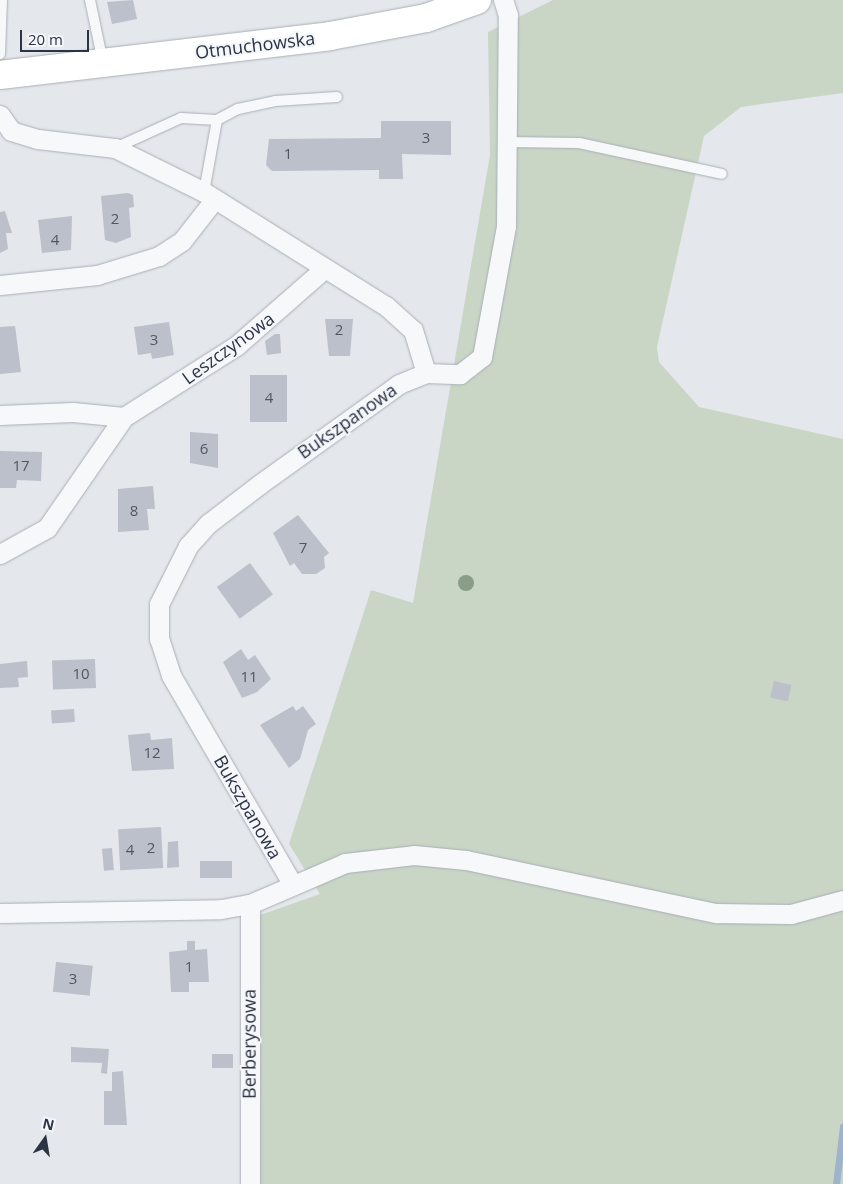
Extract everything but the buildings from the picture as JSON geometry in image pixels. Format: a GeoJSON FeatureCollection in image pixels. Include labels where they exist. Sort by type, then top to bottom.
{"type":"FeatureCollection","features":[{"type":"Feature","properties":{"kind":"main road","name":"Otmuchowska"},"geometry":{"type":"LineString","coordinates":[[0,75],[104,64],[402,24],[477,0]]}},
{"type":"Feature","properties":{"kind":"street"},"geometry":{"type":"LineString","coordinates":[[0,115],[11,131],[38,139],[115,148],[209,196],[386,306],[413,330],[426,373],[460,374],[482,357],[506,226],[508,15],[503,0]]}},
{"type":"Feature","properties":{"kind":"street"},"geometry":{"type":"LineString","coordinates":[[0,285],[97,274],[159,256],[182,241],[209,196]]}},
{"type":"Feature","properties":{"kind":"street","name":"Leszczynowa"},"geometry":{"type":"LineString","coordinates":[[0,554],[47,528],[124,417],[236,346],[324,269]]}},
{"type":"Feature","properties":{"kind":"street","name":"Bukszpanowa"},"geometry":{"type":"LineString","coordinates":[[293,885],[171,675],[158,639],[158,604],[173,568],[209,523],[364,406],[398,384],[426,373]]}},
{"type":"Feature","properties":{"kind":"street"},"geometry":{"type":"LineString","coordinates":[[0,415],[72,412],[124,417]]}},
{"type":"Feature","properties":{"kind":"street"},"geometry":{"type":"LineString","coordinates":[[0,913],[250,904],[345,864],[414,855],[466,860],[716,913],[791,914],[843,900]]}},
{"type":"Feature","properties":{"kind":"street","name":"Berberysowa"},"geometry":{"type":"LineString","coordinates":[[250,904],[250,1184]]}},
{"type":"Feature","properties":{"kind":"lane"},"geometry":{"type":"LineString","coordinates":[[0,54],[2,0]]}},
{"type":"Feature","properties":{"kind":"lane"},"geometry":{"type":"LineString","coordinates":[[90,0],[104,64]]}},
{"type":"Feature","properties":{"kind":"lane"},"geometry":{"type":"LineString","coordinates":[[115,148],[181,118],[217,120],[238,109],[275,101],[337,97]]}},
{"type":"Feature","properties":{"kind":"lane"},"geometry":{"type":"LineString","coordinates":[[209,196],[217,120]]}},
{"type":"Feature","properties":{"kind":"lane"},"geometry":{"type":"LineString","coordinates":[[507,142],[579,143],[722,174]]}},
{"type":"Feature","properties":{"kind":"green space"},"geometry":{"type":"Polygon","coordinates":[[[553,0],[843,0],[843,93],[741,107],[704,136],[657,347],[659,362],[699,407],[843,439],[843,1184],[258,1184],[260,915],[320,894],[289,844],[371,590],[413,603],[490,155],[488,32],[553,0]]]}},
{"type":"Feature","properties":{"kind":"waterway"},"geometry":{"type":"LineString","coordinates":[[836,1184],[843,1126]]}}]}
